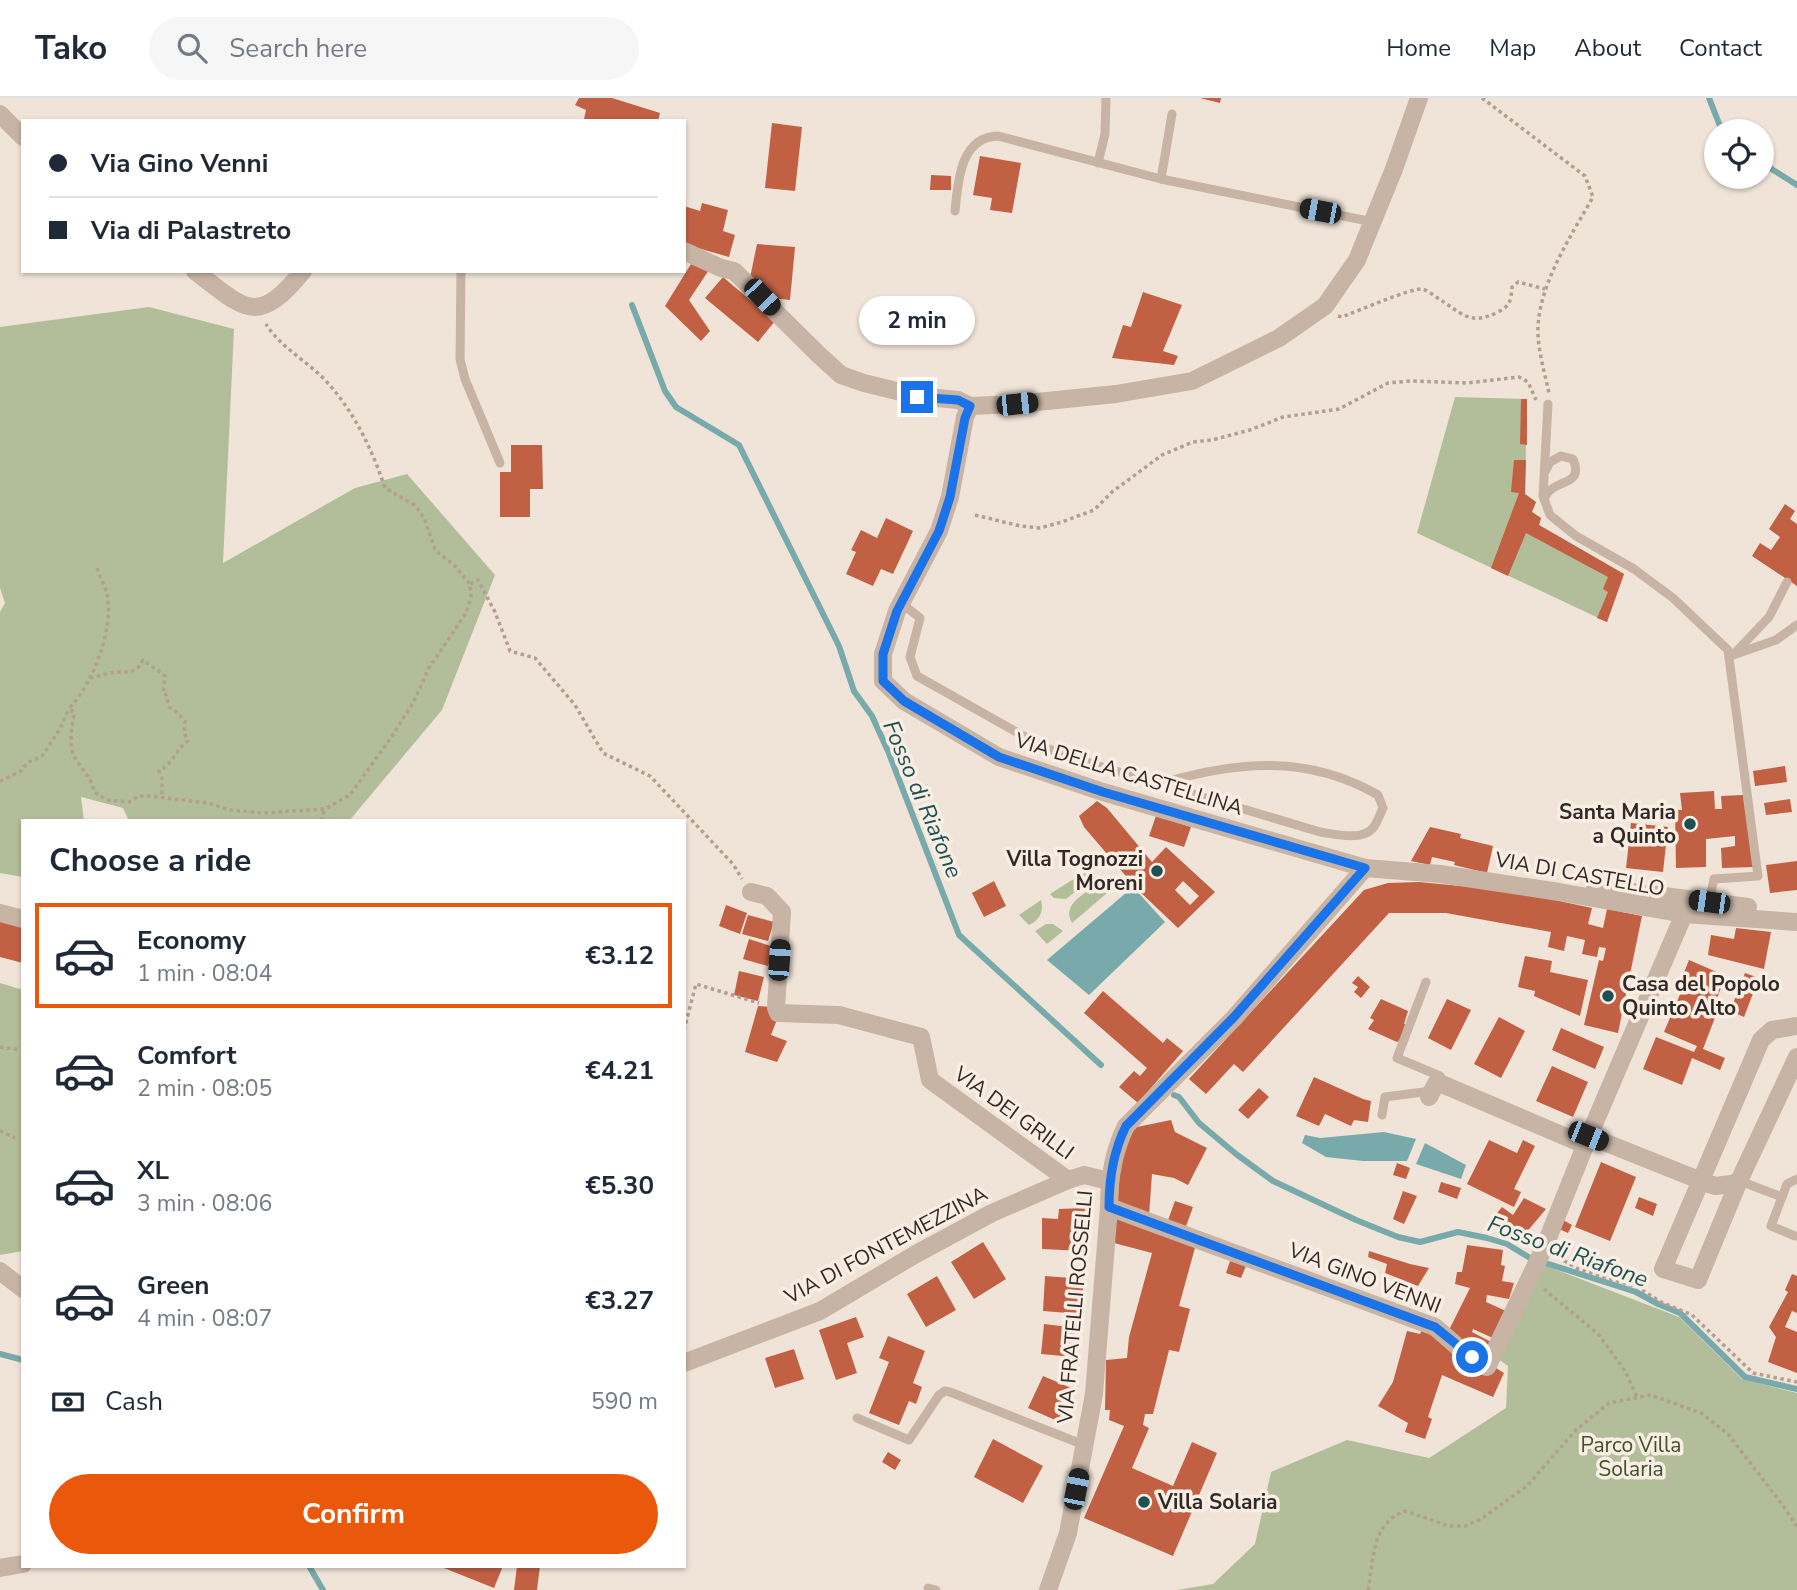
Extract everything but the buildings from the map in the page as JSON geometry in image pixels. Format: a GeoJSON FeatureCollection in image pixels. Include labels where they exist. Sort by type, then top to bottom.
{"type":"FeatureCollection","features":[{"type":"Feature","properties":{"kind":"street"},"geometry":{"type":"LineString","coordinates":[[686,252],[734,271],[841,375],[917,397],[958,400],[970,406],[1017,404],[1116,394],[1192,381],[1279,338],[1325,306],[1357,260],[1419,98]]}},
{"type":"Feature","properties":{"kind":"street"},"geometry":{"type":"LineString","coordinates":[[0,114],[21,135]]}},
{"type":"Feature","properties":{"kind":"street"},"geometry":{"type":"LineString","coordinates":[[198,273],[241,304],[256,307],[280,298],[301,273]]}},
{"type":"Feature","properties":{"kind":"street","name":"VIA DELLA CASTELLINA"},"geometry":{"type":"LineString","coordinates":[[970,406],[950,497],[939,531],[901,603],[883,654],[883,681],[904,701],[999,757],[1103,792],[1365,868],[1398,872]]}},
{"type":"Feature","properties":{"kind":"street","name":"VIA FRATELLI ROSSELLI"},"geometry":{"type":"LineString","coordinates":[[1048,1590],[1068,1533],[1094,1394],[1109,1181],[1119,1139],[1126,1126],[1234,1017],[1365,868]]}},
{"type":"Feature","properties":{"kind":"street","name":"VIA DI CASTELLO"},"geometry":{"type":"LineString","coordinates":[[1398,872],[1440,874],[1684,914],[1797,922]]}},
{"type":"Feature","properties":{"kind":"street"},"geometry":{"type":"LineString","coordinates":[[1559,892],[1561,885],[1572,884],[1797,911]]}},
{"type":"Feature","properties":{"kind":"street"},"geometry":{"type":"LineString","coordinates":[[751,892],[767,896],[782,912],[776,1008]]}},
{"type":"Feature","properties":{"kind":"street"},"geometry":{"type":"LineString","coordinates":[[0,913],[21,918]]}},
{"type":"Feature","properties":{"kind":"street","name":"VIA GINO VENNI"},"geometry":{"type":"LineString","coordinates":[[1109,1207],[1435,1327],[1487,1367],[1544,1248],[1684,914]]}},
{"type":"Feature","properties":{"kind":"street","name":"VIA DEI GRILLI"},"geometry":{"type":"LineString","coordinates":[[776,1008],[778,1013],[839,1015],[922,1037],[930,1080],[1069,1180]]}},
{"type":"Feature","properties":{"kind":"street"},"geometry":{"type":"LineString","coordinates":[[1797,1026],[1772,1030],[1761,1040],[1663,1269],[1698,1280],[1739,1182],[1797,1057]]}},
{"type":"Feature","properties":{"kind":"street"},"geometry":{"type":"LineString","coordinates":[[1435,1087],[1716,1186],[1739,1182]]}},
{"type":"Feature","properties":{"kind":"street","name":"VIA DI FONTEMEZZINA"},"geometry":{"type":"LineString","coordinates":[[686,1362],[820,1311],[992,1213],[1069,1180],[1084,1175],[1109,1181]]}},
{"type":"Feature","properties":{"kind":"street"},"geometry":{"type":"LineString","coordinates":[[0,1271],[21,1287]]}},
{"type":"Feature","properties":{"kind":"street"},"geometry":{"type":"LineString","coordinates":[[0,1568],[21,1564]]}},
{"type":"Feature","properties":{"kind":"lane"},"geometry":{"type":"LineString","coordinates":[[1098,163],[1105,134],[1107,98]]}},
{"type":"Feature","properties":{"kind":"lane"},"geometry":{"type":"LineString","coordinates":[[1161,179],[1172,114]]}},
{"type":"Feature","properties":{"kind":"lane"},"geometry":{"type":"LineString","coordinates":[[955,211],[961,167],[972,147],[989,136],[998,136],[1161,179],[1373,222]]}},
{"type":"Feature","properties":{"kind":"lane"},"geometry":{"type":"LineString","coordinates":[[461,273],[460,359],[465,379],[500,463]]}},
{"type":"Feature","properties":{"kind":"lane"},"geometry":{"type":"LineString","coordinates":[[1548,404],[1544,500],[1550,515],[1634,569],[1673,598],[1730,656],[1758,876],[1714,879],[1709,902]]}},
{"type":"Feature","properties":{"kind":"lane"},"geometry":{"type":"LineString","coordinates":[[1544,479],[1547,467],[1554,458],[1561,456],[1573,459],[1575,476],[1548,491],[1544,500]]}},
{"type":"Feature","properties":{"kind":"lane"},"geometry":{"type":"LineString","coordinates":[[1730,656],[1769,617],[1787,582]]}},
{"type":"Feature","properties":{"kind":"lane"},"geometry":{"type":"LineString","coordinates":[[901,603],[920,618],[910,657],[917,676],[1043,747],[1159,784],[1320,832],[1363,834],[1372,829],[1382,808],[1378,795],[1356,783],[1313,770],[1259,764],[1198,772],[1159,784]]}},
{"type":"Feature","properties":{"kind":"lane"},"geometry":{"type":"LineString","coordinates":[[1730,656],[1768,644],[1797,625]]}},
{"type":"Feature","properties":{"kind":"lane"},"geometry":{"type":"LineString","coordinates":[[1426,982],[1397,1058],[1435,1087]]}},
{"type":"Feature","properties":{"kind":"lane"},"geometry":{"type":"LineString","coordinates":[[1382,1115],[1385,1097],[1435,1087]]}},
{"type":"Feature","properties":{"kind":"lane"},"geometry":{"type":"LineString","coordinates":[[1795,1236],[1771,1226],[1787,1184],[1797,1178]]}},
{"type":"Feature","properties":{"kind":"lane"},"geometry":{"type":"LineString","coordinates":[[1739,1182],[1782,1197]]}},
{"type":"Feature","properties":{"kind":"lane"},"geometry":{"type":"LineString","coordinates":[[857,1418],[909,1440],[939,1395],[945,1391],[1084,1445]]}},
{"type":"Feature","properties":{"kind":"path"},"geometry":{"type":"LineString","coordinates":[[975,515],[1040,528],[1062,522],[1094,510],[1112,492],[1162,454],[1193,442],[1250,430],[1283,417],[1339,409],[1388,383],[1467,383],[1519,377],[1528,382],[1537,403],[1548,404],[1549,395],[1538,334],[1545,289],[1593,197],[1585,176],[1482,98]]}},
{"type":"Feature","properties":{"kind":"path"},"geometry":{"type":"LineString","coordinates":[[1320,310],[1342,317],[1396,298],[1408,290],[1423,289],[1474,321],[1508,307],[1513,287],[1518,282],[1545,289]]}},
{"type":"Feature","properties":{"kind":"path"},"geometry":{"type":"LineString","coordinates":[[69,708],[74,713],[71,730],[73,755],[93,783],[94,792],[107,800],[129,802],[139,796],[162,797],[262,813],[325,809],[350,795],[413,703],[434,659],[466,613],[471,596],[470,584],[454,565],[435,551],[425,520],[416,506],[385,488],[373,452],[351,414],[325,380],[275,338],[256,307]]}},
{"type":"Feature","properties":{"kind":"path"},"geometry":{"type":"LineString","coordinates":[[0,781],[21,771],[27,763],[42,756],[60,729],[69,708],[78,699],[90,678],[107,631],[108,596],[97,568]]}},
{"type":"Feature","properties":{"kind":"path"},"geometry":{"type":"LineString","coordinates":[[470,584],[478,580],[495,612],[510,651],[534,658],[575,705],[603,753],[649,776],[733,864],[751,892]]}},
{"type":"Feature","properties":{"kind":"path"},"geometry":{"type":"LineString","coordinates":[[90,678],[131,672],[140,667],[143,660],[165,676],[163,693],[169,707],[178,713],[184,722],[184,733],[188,741],[167,766],[159,771],[162,778],[162,797]]}},
{"type":"Feature","properties":{"kind":"path"},"geometry":{"type":"LineString","coordinates":[[322,819],[325,809]]}},
{"type":"Feature","properties":{"kind":"path"},"geometry":{"type":"LineString","coordinates":[[686,1022],[696,984],[776,1008]]}},
{"type":"Feature","properties":{"kind":"path"},"geometry":{"type":"LineString","coordinates":[[0,1047],[21,1049]]}},
{"type":"Feature","properties":{"kind":"path"},"geometry":{"type":"LineString","coordinates":[[0,1131],[15,1138]]}},
{"type":"Feature","properties":{"kind":"path"},"geometry":{"type":"LineString","coordinates":[[1544,1248],[1577,1269],[1637,1287],[1661,1302],[1692,1315],[1753,1373],[1797,1382]]}},
{"type":"Feature","properties":{"kind":"path"},"geometry":{"type":"LineString","coordinates":[[1530,1276],[1599,1335],[1625,1371],[1637,1397]]}},
{"type":"Feature","properties":{"kind":"path"},"geometry":{"type":"LineString","coordinates":[[1368,1590],[1377,1534],[1391,1516],[1405,1511],[1449,1526],[1465,1526],[1481,1519],[1527,1486],[1576,1430],[1609,1403],[1637,1397],[1651,1395],[1701,1413],[1728,1434],[1775,1493],[1797,1527]]}},
{"type":"Feature","properties":{"kind":"green space"},"geometry":{"type":"Polygon","coordinates":[[[149,307],[234,329],[223,563],[355,488],[407,474],[495,575],[442,710],[351,819],[128,819],[123,808],[81,797],[84,819],[21,819],[21,877],[0,873],[0,612],[5,603],[0,588],[0,327],[149,307]]]}},
{"type":"Feature","properties":{"kind":"green space"},"geometry":{"type":"Polygon","coordinates":[[[1455,397],[1527,399],[1525,494],[1536,502],[1532,512],[1541,518],[1539,525],[1624,574],[1607,622],[1417,533],[1455,397]]]}},
{"type":"Feature","properties":{"kind":"green space"},"geometry":{"type":"Polygon","coordinates":[[[1088,870],[1093,878],[1066,899],[1054,898],[1050,894],[1088,870]]]}},
{"type":"Feature","properties":{"kind":"green space"},"geometry":{"type":"Polygon","coordinates":[[[1100,884],[1107,893],[1072,923],[1069,916],[1072,904],[1100,884]]]}},
{"type":"Feature","properties":{"kind":"green space"},"geometry":{"type":"Polygon","coordinates":[[[1041,900],[1040,915],[1029,925],[1019,915],[1041,900]]]}},
{"type":"Feature","properties":{"kind":"green space"},"geometry":{"type":"Polygon","coordinates":[[[1046,924],[1053,924],[1063,931],[1047,944],[1035,931],[1046,924]]]}},
{"type":"Feature","properties":{"kind":"green space"},"geometry":{"type":"Polygon","coordinates":[[[0,983],[21,989],[21,1251],[0,1255],[0,983]]]}},
{"type":"Feature","properties":{"kind":"green space","name":"Parco Villa Solaria"},"geometry":{"type":"Polygon","coordinates":[[[1539,1263],[1679,1317],[1742,1379],[1797,1393],[1797,1590],[1177,1590],[1213,1584],[1255,1544],[1271,1472],[1347,1440],[1429,1458],[1506,1408],[1508,1366],[1497,1358],[1539,1263]]]}},
{"type":"Feature","properties":{"kind":"water"},"geometry":{"type":"Polygon","coordinates":[[[1133,887],[1165,922],[1089,995],[1047,960],[1133,887]]]}},
{"type":"Feature","properties":{"kind":"water"},"geometry":{"type":"Polygon","coordinates":[[[1384,1132],[1416,1139],[1407,1161],[1363,1161],[1326,1157],[1302,1143],[1305,1135],[1320,1138],[1384,1132]]]}},
{"type":"Feature","properties":{"kind":"water"},"geometry":{"type":"Polygon","coordinates":[[[1425,1143],[1466,1165],[1461,1179],[1416,1164],[1425,1143]]]}},
{"type":"Feature","properties":{"kind":"waterway"},"geometry":{"type":"LineString","coordinates":[[1709,98],[1717,119]]}},
{"type":"Feature","properties":{"kind":"waterway"},"geometry":{"type":"LineString","coordinates":[[1774,171],[1797,185]]}},
{"type":"Feature","properties":{"kind":"waterway","name":"Fosso di Riafone"},"geometry":{"type":"LineString","coordinates":[[632,305],[665,391],[676,407],[739,445],[839,646],[854,691],[872,716],[888,751],[959,935],[1101,1065]]}},
{"type":"Feature","properties":{"kind":"waterway","name":"Fosso di Riafone"},"geometry":{"type":"LineString","coordinates":[[1174,1095],[1179,1097],[1199,1123],[1273,1181],[1398,1237],[1420,1242],[1458,1232],[1487,1238],[1507,1244],[1530,1258],[1636,1292],[1680,1313],[1745,1377],[1797,1389]]}},
{"type":"Feature","properties":{"kind":"waterway"},"geometry":{"type":"LineString","coordinates":[[0,1354],[21,1359]]}},
{"type":"Feature","properties":{"kind":"waterway"},"geometry":{"type":"LineString","coordinates":[[310,1568],[323,1590]]}},
{"type":"Feature","properties":{"kind":"place","name":"Santa Maria a Quinto"},"geometry":{"type":"Point","coordinates":[1690,824]}},
{"type":"Feature","properties":{"kind":"place","name":"Villa Tognozzi Moreni"},"geometry":{"type":"Point","coordinates":[1157,871]}},
{"type":"Feature","properties":{"kind":"place","name":"Casa del Popolo Quinto Alto"},"geometry":{"type":"Point","coordinates":[1608,996]}},
{"type":"Feature","properties":{"kind":"place","name":"Villa Solaria"},"geometry":{"type":"Point","coordinates":[1144,1502]}},
{"type":"Feature","properties":{"kind":"route"},"geometry":{"type":"LineString","coordinates":[[917,397],[958,400],[970,406],[965,418],[950,497],[939,531],[897,611],[883,654],[883,681],[904,701],[999,757],[1103,792],[1365,868],[1234,1017],[1126,1126],[1119,1139],[1109,1181],[1109,1207],[1435,1327],[1472,1357]]}}]}
